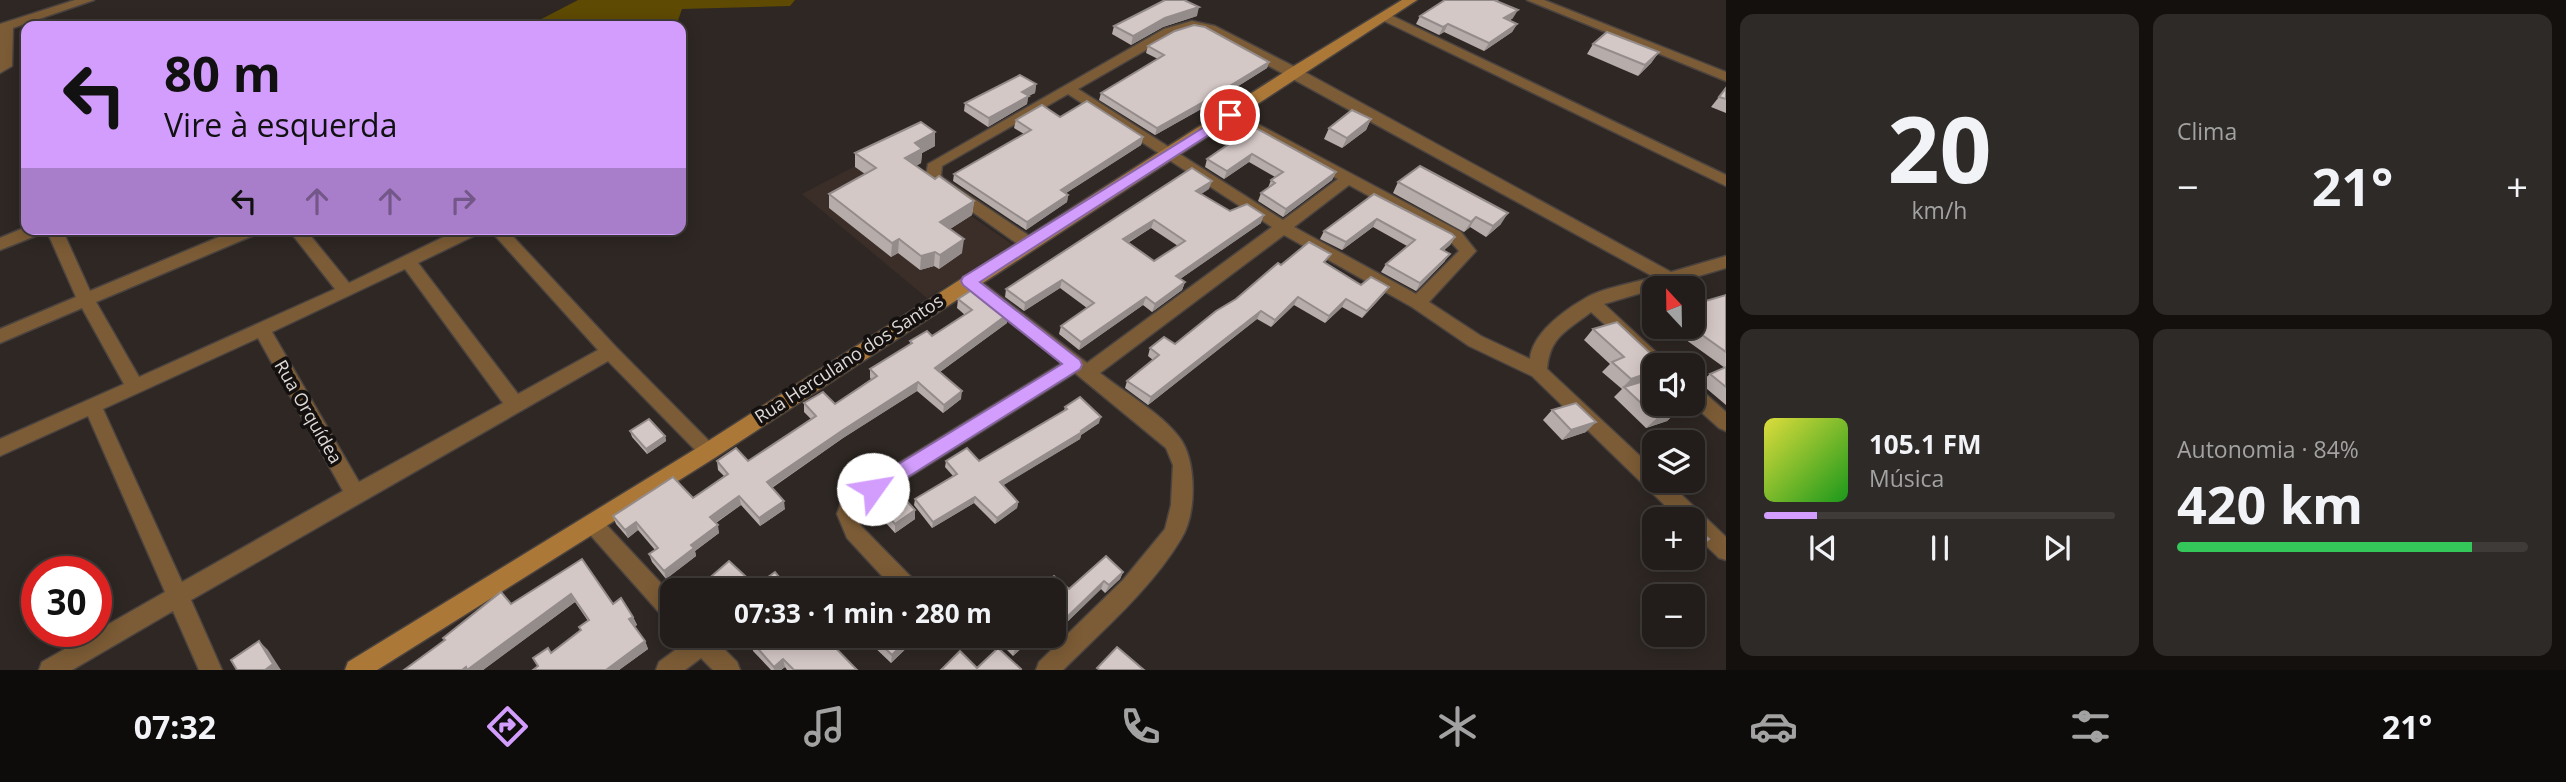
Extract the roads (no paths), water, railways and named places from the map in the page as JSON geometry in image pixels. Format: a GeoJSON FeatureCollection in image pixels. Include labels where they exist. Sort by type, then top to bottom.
{"type":"FeatureCollection","features":[{"type":"Feature","properties":{"kind":"street"},"geometry":{"type":"LineString","coordinates":[[23,21],[88,0]]}},
{"type":"Feature","properties":{"kind":"street","name":"Rua Herculano dos Santos"},"geometry":{"type":"LineString","coordinates":[[356,670],[593,524],[1294,72],[1411,0]]}},
{"type":"Feature","properties":{"kind":"street"},"geometry":{"type":"LineString","coordinates":[[1533,0],[1726,77]]}},
{"type":"Feature","properties":{"kind":"street"},"geometry":{"type":"LineString","coordinates":[[1384,16],[1726,181]]}},
{"type":"Feature","properties":{"kind":"street"},"geometry":{"type":"LineString","coordinates":[[0,69],[5,66],[7,57],[4,27],[21,22]]}},
{"type":"Feature","properties":{"kind":"street"},"geometry":{"type":"LineString","coordinates":[[1028,243],[938,181],[932,170],[935,164],[1168,32],[1192,25],[1211,29],[1294,72],[1664,276]]}},
{"type":"Feature","properties":{"kind":"street"},"geometry":{"type":"LineString","coordinates":[[1069,89],[1281,226],[1418,303],[1475,341],[1538,371],[1726,551]]}},
{"type":"Feature","properties":{"kind":"street"},"geometry":{"type":"LineString","coordinates":[[1230,115],[1436,224],[1464,243],[1468,251],[1418,303]]}},
{"type":"Feature","properties":{"kind":"street"},"geometry":{"type":"LineString","coordinates":[[898,578],[847,522],[846,509],[850,503],[1080,369],[1349,178]]}},
{"type":"Feature","properties":{"kind":"street"},"geometry":{"type":"LineString","coordinates":[[0,244],[22,235]]}},
{"type":"Feature","properties":{"kind":"street"},"geometry":{"type":"LineString","coordinates":[[57,235],[86,300],[136,388]]}},
{"type":"Feature","properties":{"kind":"street"},"geometry":{"type":"LineString","coordinates":[[0,336],[239,235]]}},
{"type":"Feature","properties":{"kind":"street"},"geometry":{"type":"LineString","coordinates":[[301,235],[346,291]]}},
{"type":"Feature","properties":{"kind":"street"},"geometry":{"type":"LineString","coordinates":[[0,448],[262,330],[462,235]]}},
{"type":"Feature","properties":{"kind":"street"},"geometry":{"type":"LineString","coordinates":[[503,235],[610,352],[709,450]]}},
{"type":"Feature","properties":{"kind":"street"},"geometry":{"type":"LineString","coordinates":[[408,262],[516,406]]}},
{"type":"Feature","properties":{"kind":"street"},"geometry":{"type":"LineString","coordinates":[[1677,276],[1726,262]]}},
{"type":"Feature","properties":{"kind":"street"},"geometry":{"type":"LineString","coordinates":[[1709,269],[1726,281]]}},
{"type":"Feature","properties":{"kind":"street"},"geometry":{"type":"LineString","coordinates":[[969,281],[1173,443],[1183,465],[1181,505],[1174,533],[1131,587],[1047,670]]}},
{"type":"Feature","properties":{"kind":"street"},"geometry":{"type":"LineString","coordinates":[[1538,371],[1540,348],[1548,337],[1591,302],[1642,286]]}},
{"type":"Feature","properties":{"kind":"street"},"geometry":{"type":"LineString","coordinates":[[1591,302],[1648,353]]}},
{"type":"Feature","properties":{"kind":"street","name":"Rua Orquídea"},"geometry":{"type":"LineString","coordinates":[[262,330],[355,494]]}},
{"type":"Feature","properties":{"kind":"street"},"geometry":{"type":"LineString","coordinates":[[50,670],[355,494],[610,352]]}},
{"type":"Feature","properties":{"kind":"street"},"geometry":{"type":"LineString","coordinates":[[1705,404],[1726,423]]}},
{"type":"Feature","properties":{"kind":"street"},"geometry":{"type":"LineString","coordinates":[[93,407],[211,670]]}},
{"type":"Feature","properties":{"kind":"street"},"geometry":{"type":"LineString","coordinates":[[593,524],[660,598]]}},
{"type":"Feature","properties":{"kind":"street"},"geometry":{"type":"LineString","coordinates":[[667,670],[689,648]]}},
{"type":"Feature","properties":{"kind":"street"},"geometry":{"type":"LineString","coordinates":[[707,648],[729,670]]}}]}
